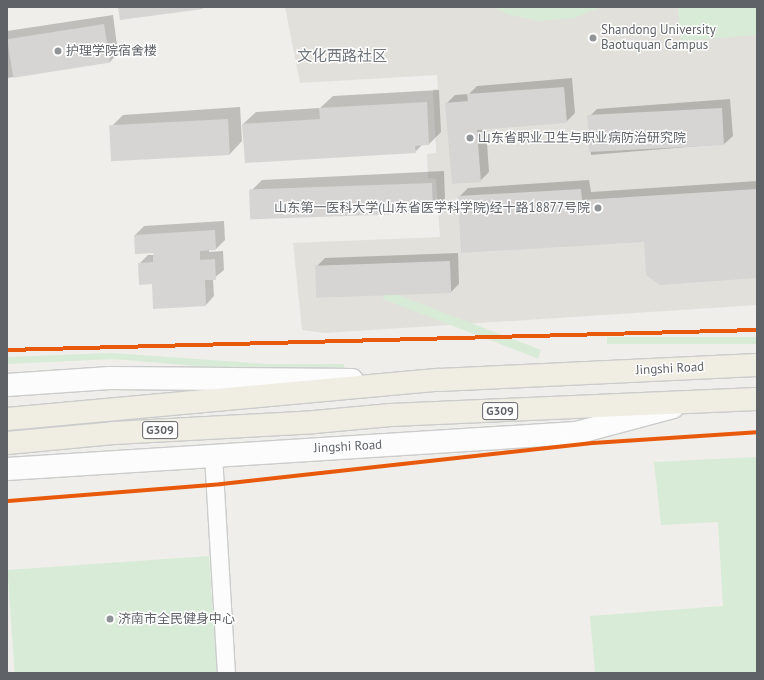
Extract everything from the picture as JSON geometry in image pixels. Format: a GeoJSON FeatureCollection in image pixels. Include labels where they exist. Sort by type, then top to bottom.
{"type":"FeatureCollection","features":[{"type":"Feature","properties":{"kind":"highway","name":"Jingshi Road"},"geometry":{"type":"LineString","coordinates":[[7,419],[439,380],[757,365]]}},
{"type":"Feature","properties":{"kind":"highway","name":"Jingshi Road"},"geometry":{"type":"LineString","coordinates":[[7,443],[114,433],[314,422],[391,415],[757,399]]}},
{"type":"Feature","properties":{"kind":"main road","name":"Jingshi Road"},"geometry":{"type":"LineString","coordinates":[[7,385],[110,378],[439,380]]}},
{"type":"Feature","properties":{"kind":"main road","name":"Jingshi Road"},"geometry":{"type":"LineString","coordinates":[[7,469],[576,433],[686,403]]}},
{"type":"Feature","properties":{"kind":"street"},"geometry":{"type":"LineString","coordinates":[[213,455],[226,673]]}},
{"type":"Feature","properties":{"kind":"shaded area","name":"山东第一医科大学(山东省医学科学院)经十路18877号院"},"geometry":{"type":"Polygon","coordinates":[[[285,7],[757,7],[757,305],[325,333],[302,330],[293,243],[440,237],[436,179],[428,178],[427,154],[436,153],[433,89],[438,89],[437,75],[300,83],[285,7]]]}},
{"type":"Feature","properties":{"kind":"green space"},"geometry":{"type":"Polygon","coordinates":[[[495,7],[602,7],[574,18],[539,21],[506,14],[495,7]]]}},
{"type":"Feature","properties":{"kind":"green space"},"geometry":{"type":"Polygon","coordinates":[[[678,7],[757,7],[757,35],[681,41],[678,7]]]}},
{"type":"Feature","properties":{"kind":"green space"},"geometry":{"type":"Polygon","coordinates":[[[386,291],[541,350],[538,358],[383,299],[386,291]]]}},
{"type":"Feature","properties":{"kind":"green space"},"geometry":{"type":"Polygon","coordinates":[[[607,337],[757,337],[757,344],[607,344],[607,337]]]}},
{"type":"Feature","properties":{"kind":"green space"},"geometry":{"type":"Polygon","coordinates":[[[112,353],[267,364],[344,364],[344,371],[267,372],[113,359],[7,364],[7,357],[112,353]]]}},
{"type":"Feature","properties":{"kind":"green space"},"geometry":{"type":"Polygon","coordinates":[[[757,457],[757,673],[595,673],[590,616],[723,606],[718,522],[661,525],[654,462],[757,457]]]}},
{"type":"Feature","properties":{"kind":"green space","name":"济南市全民健身中心"},"geometry":{"type":"Polygon","coordinates":[[[209,556],[217,673],[15,673],[7,570],[209,556]]]}},
{"type":"Feature","properties":{"kind":"building"},"geometry":{"type":"Polygon","coordinates":[[[118,7],[203,7],[203,9],[120,20],[118,7]]]}},
{"type":"Feature","properties":{"kind":"building","name":"护理学院宿舍楼"},"geometry":{"type":"Polygon","coordinates":[[[104,24],[110,63],[13,78],[7,39],[104,24]]]}},
{"type":"Feature","properties":{"kind":"building"},"geometry":{"type":"Polygon","coordinates":[[[564,87],[567,123],[477,130],[481,182],[452,184],[445,103],[468,101],[467,94],[564,87]]]}},
{"type":"Feature","properties":{"kind":"building"},"geometry":{"type":"Polygon","coordinates":[[[427,102],[429,145],[415,146],[416,153],[245,163],[242,124],[320,119],[319,108],[427,102]]]}},
{"type":"Feature","properties":{"kind":"building"},"geometry":{"type":"Polygon","coordinates":[[[722,108],[724,145],[589,152],[587,115],[722,108]]]}},
{"type":"Feature","properties":{"kind":"building"},"geometry":{"type":"Polygon","coordinates":[[[228,119],[230,155],[111,161],[109,125],[228,119]]]}},
{"type":"Feature","properties":{"kind":"building"},"geometry":{"type":"Polygon","coordinates":[[[432,183],[433,213],[250,219],[249,189],[432,183]]]}},
{"type":"Feature","properties":{"kind":"building"},"geometry":{"type":"Polygon","coordinates":[[[581,189],[582,200],[757,189],[757,278],[660,285],[646,275],[644,242],[461,253],[458,196],[581,189]]]}},
{"type":"Feature","properties":{"kind":"building"},"geometry":{"type":"Polygon","coordinates":[[[215,230],[216,250],[200,251],[200,260],[215,259],[216,280],[205,280],[206,306],[153,309],[152,284],[139,285],[138,263],[153,262],[153,253],[135,254],[134,235],[215,230]]]}},
{"type":"Feature","properties":{"kind":"building"},"geometry":{"type":"Polygon","coordinates":[[[450,261],[451,293],[316,298],[315,266],[450,261]]]}},
{"type":"Feature","properties":{"kind":"cycle path"},"geometry":{"type":"LineString","coordinates":[[7,350],[757,330]]}},
{"type":"Feature","properties":{"kind":"cycle path"},"geometry":{"type":"LineString","coordinates":[[7,501],[221,484],[593,443],[757,432]]}},
{"type":"Feature","properties":{"kind":"place","name":"Shandong University Baotuquan Campus"},"geometry":{"type":"Point","coordinates":[593,38]}},
{"type":"Feature","properties":{"kind":"place","name":"护理学院宿舍楼"},"geometry":{"type":"Point","coordinates":[58,51]}},
{"type":"Feature","properties":{"kind":"place","name":"山东省职业卫生与职业病防治研究院"},"geometry":{"type":"Point","coordinates":[470,138]}},
{"type":"Feature","properties":{"kind":"place","name":"山东第一医科大学(山东省医学科学院)经十路18877号院"},"geometry":{"type":"Point","coordinates":[598,208]}},
{"type":"Feature","properties":{"kind":"place","name":"济南市全民健身中心"},"geometry":{"type":"Point","coordinates":[110,619]}},
{"type":"Feature","properties":{"kind":"district","name":"文化西路社区"},"geometry":{"type":"Point","coordinates":[342,56]}}]}
